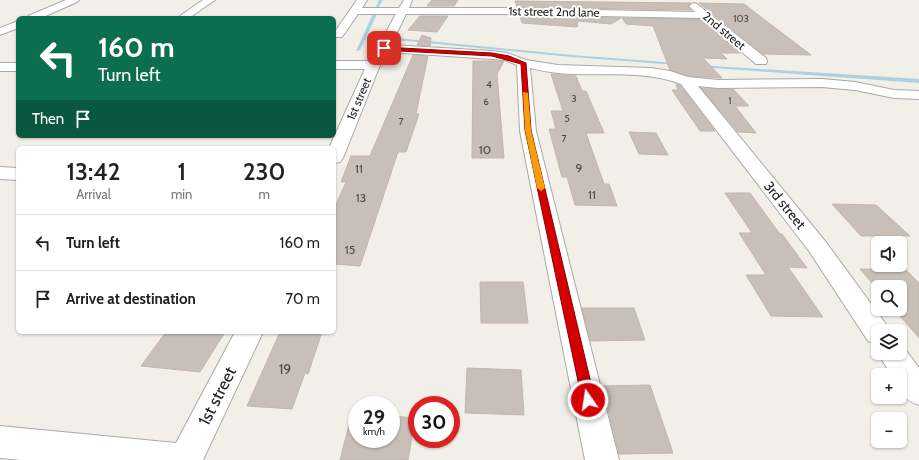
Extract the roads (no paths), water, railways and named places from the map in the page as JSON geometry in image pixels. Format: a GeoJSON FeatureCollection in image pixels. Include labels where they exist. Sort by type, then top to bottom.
{"type":"FeatureCollection","features":[{"type":"Feature","properties":{"kind":"street"},"geometry":{"type":"LineString","coordinates":[[37,16],[74,0]]}},
{"type":"Feature","properties":{"kind":"street"},"geometry":{"type":"LineString","coordinates":[[185,16],[210,0]]}},
{"type":"Feature","properties":{"kind":"street"},"geometry":{"type":"LineString","coordinates":[[338,35],[362,0]]}},
{"type":"Feature","properties":{"kind":"street","name":"1st street"},"geometry":{"type":"LineString","coordinates":[[336,153],[373,65],[384,48],[388,37],[409,0]]}},
{"type":"Feature","properties":{"kind":"street","name":"2nd street"},"geometry":{"type":"LineString","coordinates":[[687,0],[761,61]]}},
{"type":"Feature","properties":{"kind":"street","name":"1st street 2nd lane"},"geometry":{"type":"LineString","coordinates":[[354,11],[705,15]]}},
{"type":"Feature","properties":{"kind":"street"},"geometry":{"type":"LineString","coordinates":[[0,32],[16,25]]}},
{"type":"Feature","properties":{"kind":"street"},"geometry":{"type":"LineString","coordinates":[[384,48],[492,55],[507,57],[523,63],[558,69],[651,72],[670,75],[686,81],[718,84],[822,83],[855,86],[894,94],[919,95]]}},
{"type":"Feature","properties":{"kind":"street"},"geometry":{"type":"LineString","coordinates":[[523,63],[528,130],[602,460]]}},
{"type":"Feature","properties":{"kind":"street"},"geometry":{"type":"LineString","coordinates":[[336,66],[373,65]]}},
{"type":"Feature","properties":{"kind":"street"},"geometry":{"type":"LineString","coordinates":[[0,67],[16,67]]}},
{"type":"Feature","properties":{"kind":"street","name":"3rd street"},"geometry":{"type":"LineString","coordinates":[[686,81],[817,246],[872,324]]}},
{"type":"Feature","properties":{"kind":"street"},"geometry":{"type":"LineString","coordinates":[[894,94],[919,110]]}},
{"type":"Feature","properties":{"kind":"street"},"geometry":{"type":"LineString","coordinates":[[0,174],[16,174]]}},
{"type":"Feature","properties":{"kind":"street","name":"1st street"},"geometry":{"type":"LineString","coordinates":[[185,460],[248,334]]}},
{"type":"Feature","properties":{"kind":"street"},"geometry":{"type":"LineString","coordinates":[[897,360],[919,392]]}},
{"type":"Feature","properties":{"kind":"street"},"geometry":{"type":"LineString","coordinates":[[0,442],[177,460]]}},
{"type":"Feature","properties":{"kind":"waterway"},"geometry":{"type":"LineString","coordinates":[[375,10],[381,0]]}},
{"type":"Feature","properties":{"kind":"waterway"},"geometry":{"type":"LineString","coordinates":[[358,50],[375,14]]}},
{"type":"Feature","properties":{"kind":"waterway"},"geometry":{"type":"LineString","coordinates":[[397,39],[572,56],[677,64]]}},
{"type":"Feature","properties":{"kind":"waterway"},"geometry":{"type":"LineString","coordinates":[[700,66],[919,81]]}}]}
